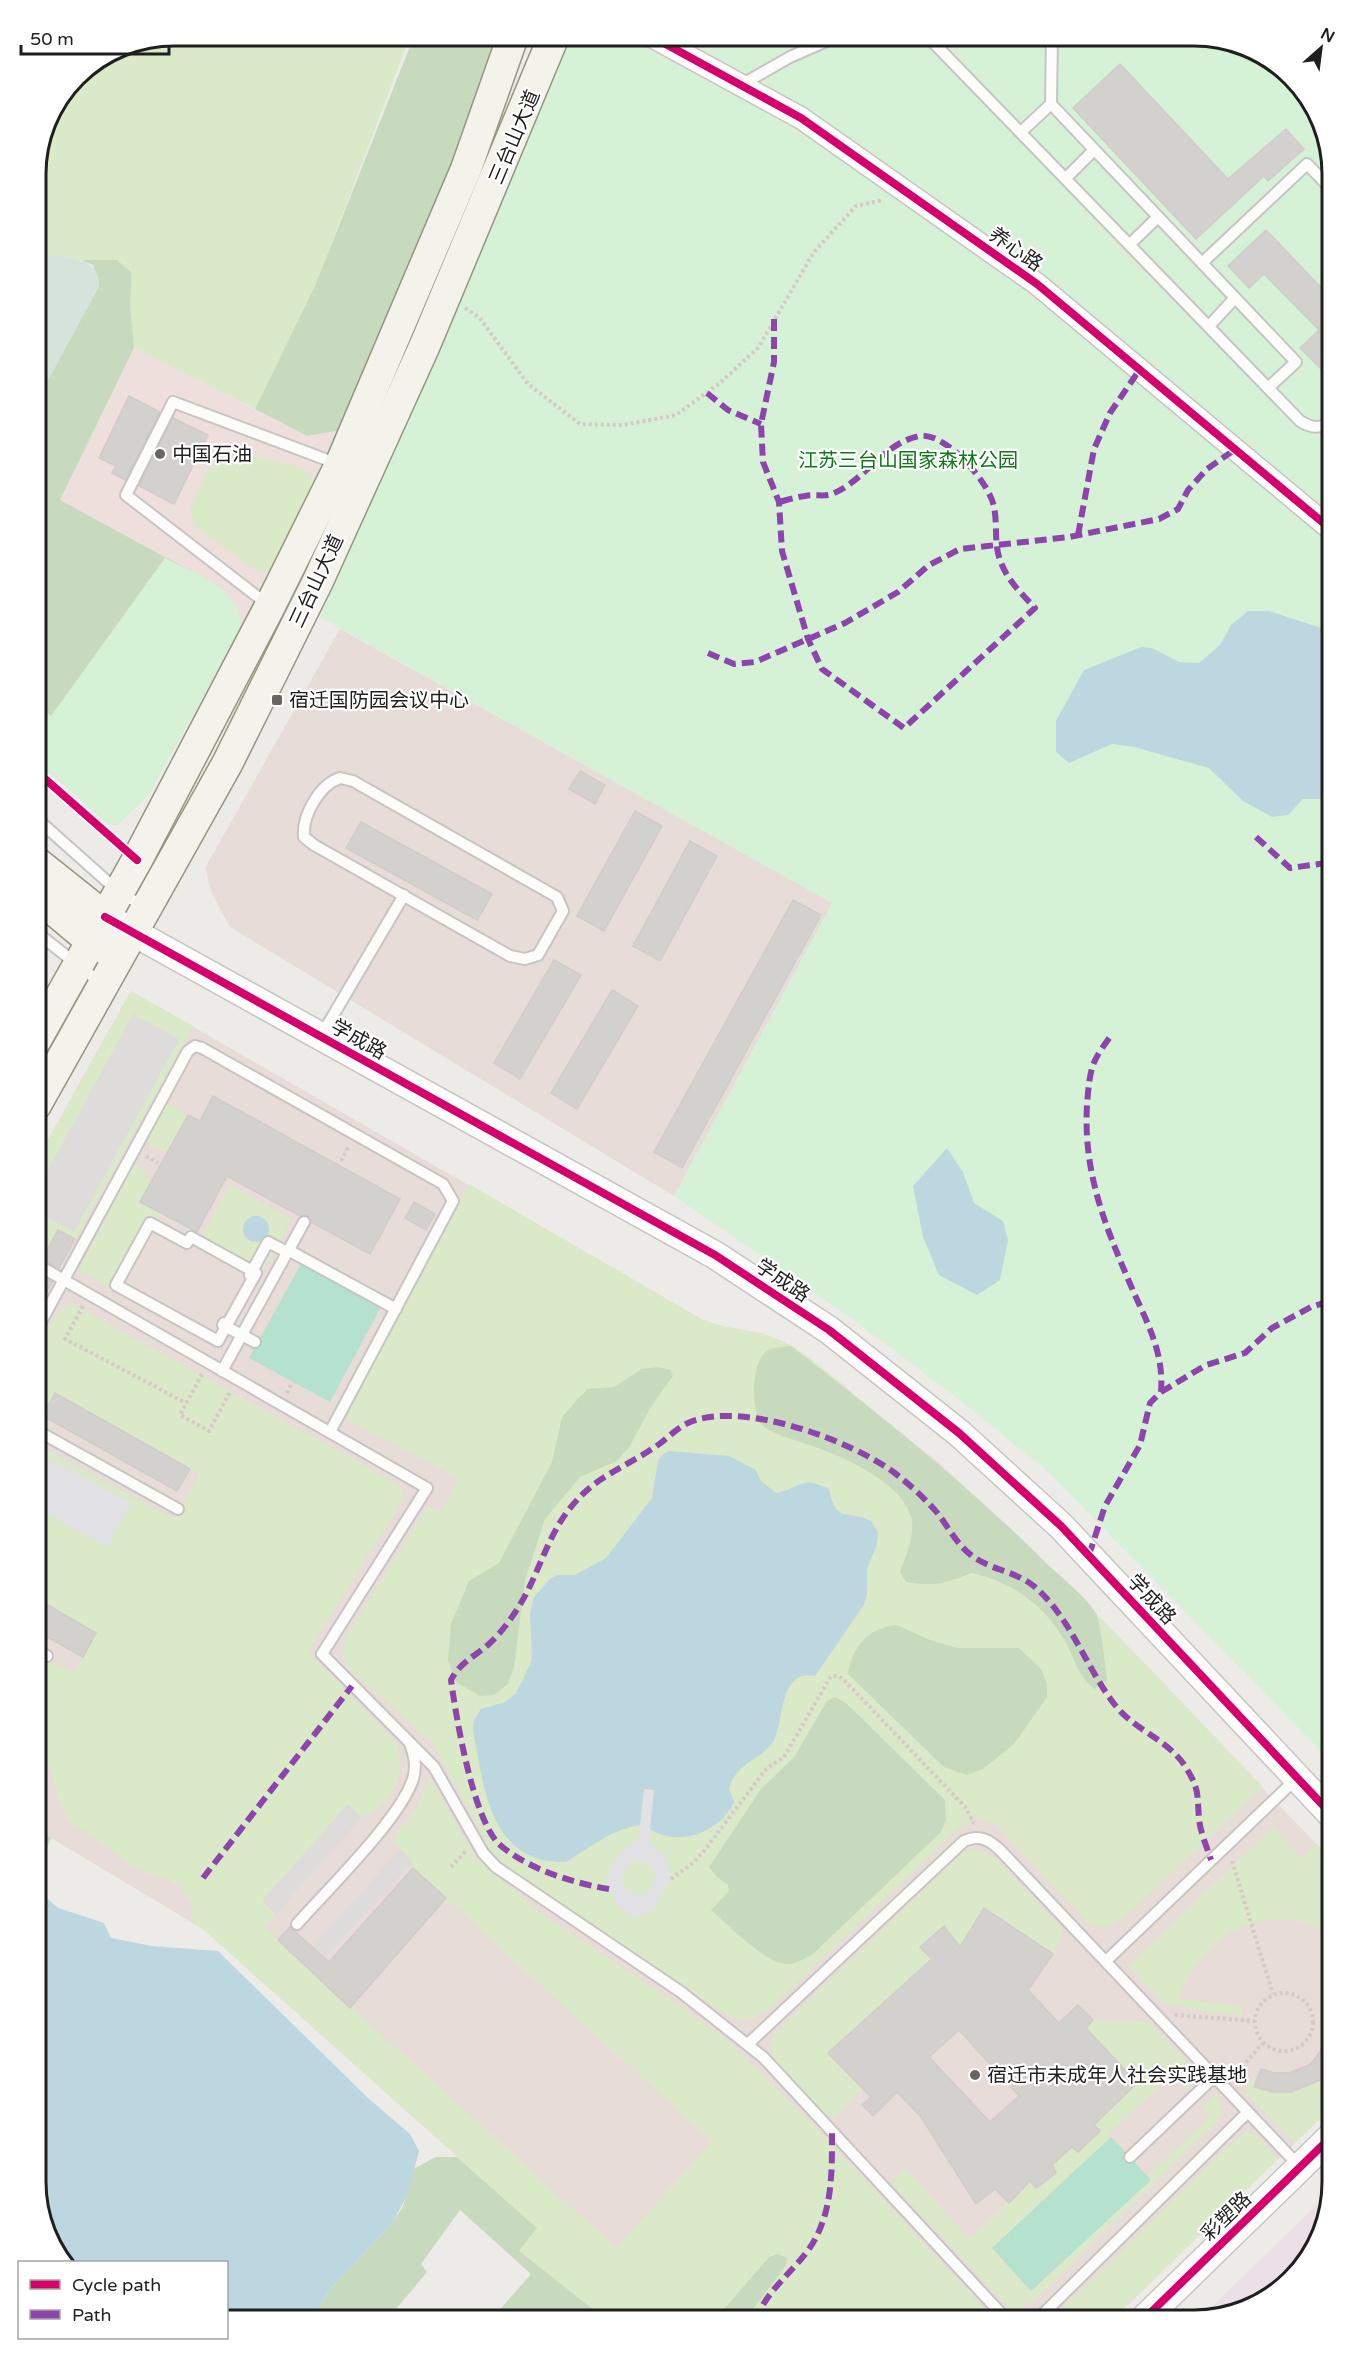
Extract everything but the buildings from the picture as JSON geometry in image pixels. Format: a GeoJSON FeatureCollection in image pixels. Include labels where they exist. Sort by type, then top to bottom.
{"type":"FeatureCollection","features":[{"type":"Feature","properties":{"kind":"main road","name":"三台山大道"},"geometry":{"type":"LineString","coordinates":[[47,1021],[270,606],[340,465],[466,169],[509,46]]}},
{"type":"Feature","properties":{"kind":"main road","name":"三台山大道"},"geometry":{"type":"LineString","coordinates":[[47,1087],[227,764],[313,591],[447,295],[550,46]]}},
{"type":"Feature","properties":{"kind":"main road","name":"学成路"},"geometry":{"type":"LineString","coordinates":[[47,874],[98,929]]}},
{"type":"Feature","properties":{"kind":"main road","name":"学成路"},"geometry":{"type":"LineString","coordinates":[[47,901],[98,929],[134,933]]}},
{"type":"Feature","properties":{"kind":"street","name":"养心路"},"geometry":{"type":"LineString","coordinates":[[670,46],[801,118],[1037,284],[1322,522]]}},
{"type":"Feature","properties":{"kind":"street","name":"学成路"},"geometry":{"type":"LineString","coordinates":[[134,933],[715,1255],[829,1330],[958,1433],[1061,1526],[1322,1804]]}},
{"type":"Feature","properties":{"kind":"street","name":"彩塑路"},"geometry":{"type":"LineString","coordinates":[[1153,2310],[1322,2145]]}},
{"type":"Feature","properties":{"kind":"lane"},"geometry":{"type":"LineString","coordinates":[[741,85],[790,57],[814,47]]}},
{"type":"Feature","properties":{"kind":"lane"},"geometry":{"type":"LineString","coordinates":[[938,47],[1269,388],[1307,425],[1322,427]]}},
{"type":"Feature","properties":{"kind":"lane"},"geometry":{"type":"LineString","coordinates":[[1052,47],[1051,104],[1296,362],[1269,388]]}},
{"type":"Feature","properties":{"kind":"lane"},"geometry":{"type":"LineString","coordinates":[[1022,132],[1051,104]]}},
{"type":"Feature","properties":{"kind":"lane"},"geometry":{"type":"LineString","coordinates":[[1066,178],[1094,150]]}},
{"type":"Feature","properties":{"kind":"lane"},"geometry":{"type":"LineString","coordinates":[[1202,263],[1307,164],[1322,180]]}},
{"type":"Feature","properties":{"kind":"lane"},"geometry":{"type":"LineString","coordinates":[[1130,243],[1158,217]]}},
{"type":"Feature","properties":{"kind":"lane"},"geometry":{"type":"LineString","coordinates":[[1209,326],[1235,298]]}},
{"type":"Feature","properties":{"kind":"lane"},"geometry":{"type":"LineString","coordinates":[[270,606],[126,495],[173,402],[340,465]]}},
{"type":"Feature","properties":{"kind":"lane"},"geometry":{"type":"LineString","coordinates":[[340,778],[363,787],[545,888],[557,897],[563,911],[538,955],[525,959],[510,956],[404,895],[314,846],[304,837],[303,825],[329,782],[340,778]]}},
{"type":"Feature","properties":{"kind":"lane"},"geometry":{"type":"LineString","coordinates":[[47,837],[98,929],[104,986]]}},
{"type":"Feature","properties":{"kind":"lane"},"geometry":{"type":"LineString","coordinates":[[320,1036],[404,895]]}},
{"type":"Feature","properties":{"kind":"lane"},"geometry":{"type":"LineString","coordinates":[[47,931],[98,929],[134,933]]}},
{"type":"Feature","properties":{"kind":"lane"},"geometry":{"type":"LineString","coordinates":[[46,1312],[188,1051],[195,1046],[433,1179],[450,1192],[453,1201],[450,1210],[330,1432]]}},
{"type":"Feature","properties":{"kind":"lane"},"geometry":{"type":"LineString","coordinates":[[222,1371],[304,1222]]}},
{"type":"Feature","properties":{"kind":"lane"},"geometry":{"type":"LineString","coordinates":[[150,1223],[188,1243],[191,1236],[256,1273],[226,1327],[218,1341],[116,1285],[150,1223]]}},
{"type":"Feature","properties":{"kind":"lane"},"geometry":{"type":"LineString","coordinates":[[253,1270],[268,1242],[396,1309]]}},
{"type":"Feature","properties":{"kind":"lane"},"geometry":{"type":"LineString","coordinates":[[46,1270],[427,1488],[322,1654],[434,1767],[476,1841],[496,1867],[519,1885],[646,1967],[748,2044],[998,2310]]}},
{"type":"Feature","properties":{"kind":"lane"},"geometry":{"type":"LineString","coordinates":[[226,1327],[255,1342]]}},
{"type":"Feature","properties":{"kind":"lane"},"geometry":{"type":"LineString","coordinates":[[46,1436],[178,1509]]}},
{"type":"Feature","properties":{"kind":"lane"},"geometry":{"type":"LineString","coordinates":[[297,1924],[386,1823],[403,1799],[414,1777],[415,1768],[409,1740]]}},
{"type":"Feature","properties":{"kind":"lane"},"geometry":{"type":"LineString","coordinates":[[1106,1961],[1298,1778]]}},
{"type":"Feature","properties":{"kind":"lane"},"geometry":{"type":"LineString","coordinates":[[748,2044],[964,1841],[980,1838],[993,1843],[1002,1851],[1300,2167]]}},
{"type":"Feature","properties":{"kind":"lane"},"geometry":{"type":"LineString","coordinates":[[1130,2157],[1215,2076]]}},
{"type":"Feature","properties":{"kind":"lane"},"geometry":{"type":"LineString","coordinates":[[1047,2310],[1248,2112]]}},
{"type":"Feature","properties":{"kind":"path"},"geometry":{"type":"LineString","coordinates":[[447,295],[478,317],[528,384],[580,424],[623,425],[676,415],[720,383],[758,348],[814,252],[856,206],[910,194]]}},
{"type":"Feature","properties":{"kind":"path"},"geometry":{"type":"LineString","coordinates":[[89,1295],[65,1339],[186,1403]]}},
{"type":"Feature","properties":{"kind":"path"},"geometry":{"type":"LineString","coordinates":[[208,1363],[180,1415],[209,1431],[237,1379]]}},
{"type":"Feature","properties":{"kind":"path"},"geometry":{"type":"LineString","coordinates":[[671,1879],[694,1862],[766,1769],[784,1757],[831,1676],[838,1676],[845,1680],[965,1807],[980,1838]]}},
{"type":"Feature","properties":{"kind":"path"},"geometry":{"type":"LineString","coordinates":[[451,1867],[476,1841]]}},
{"type":"Feature","properties":{"kind":"path"},"geometry":{"type":"LineString","coordinates":[[1227,1845],[1273,1994]]}},
{"type":"Feature","properties":{"kind":"path"},"geometry":{"type":"LineString","coordinates":[[1273,1994],[1293,1994],[1302,1998],[1313,2014],[1312,2033],[1299,2048],[1290,2051],[1271,2049],[1258,2035],[1255,2021],[1259,2007],[1273,1994]]}},
{"type":"Feature","properties":{"kind":"path"},"geometry":{"type":"LineString","coordinates":[[1155,2013],[1255,2021]]}},
{"type":"Feature","properties":{"kind":"path"},"geometry":{"type":"LineString","coordinates":[[1225,2087],[1263,2043]]}},
{"type":"Feature","properties":{"kind":"shaded area"},"geometry":{"type":"Polygon","coordinates":[[[47,254],[77,259],[86,263],[98,276],[99,286],[48,380],[47,254]]]}},
{"type":"Feature","properties":{"kind":"shaded area"},"geometry":{"type":"Polygon","coordinates":[[[134,348],[307,436],[343,430],[248,630],[224,591],[213,583],[60,500],[134,348]]]}},
{"type":"Feature","properties":{"kind":"shaded area"},"geometry":{"type":"Polygon","coordinates":[[[340,629],[833,903],[674,1196],[230,927],[212,894],[205,868],[340,629]]]}},
{"type":"Feature","properties":{"kind":"shaded area"},"geometry":{"type":"Polygon","coordinates":[[[131,991],[703,1320],[720,1326],[762,1333],[791,1346],[939,1463],[1028,1545],[1322,1850],[1322,2117],[1122,2310],[600,2310],[536,2227],[203,1929],[46,1835],[47,1142],[131,991]]]}},
{"type":"Feature","properties":{"kind":"shaded area"},"geometry":{"type":"Polygon","coordinates":[[[133,1014],[179,1039],[74,1232],[46,1217],[47,1173],[133,1014]]]}},
{"type":"Feature","properties":{"kind":"shaded area"},"geometry":{"type":"Polygon","coordinates":[[[51,1459],[131,1503],[107,1547],[46,1513],[46,1467],[51,1459]]]}},
{"type":"Feature","properties":{"kind":"shaded area"},"geometry":{"type":"Polygon","coordinates":[[[644,1789],[654,1790],[650,1843],[665,1856],[671,1879],[656,1907],[648,1914],[632,1917],[615,1901],[607,1882],[609,1870],[619,1852],[638,1840],[644,1789]],[[635,1861],[623,1871],[622,1882],[628,1891],[639,1895],[650,1891],[656,1876],[651,1866],[635,1861]]]}},
{"type":"Feature","properties":{"kind":"shaded area"},"geometry":{"type":"Polygon","coordinates":[[[348,1804],[362,1817],[276,1914],[262,1901],[348,1804]]]}},
{"type":"Feature","properties":{"kind":"shaded area"},"geometry":{"type":"Polygon","coordinates":[[[400,1850],[413,1862],[326,1957],[313,1945],[400,1850]]]}},
{"type":"Feature","properties":{"kind":"shaded area"},"geometry":{"type":"Polygon","coordinates":[[[1321,2201],[1316,2224],[1301,2254],[1279,2279],[1244,2301],[1209,2309],[1321,2201]]]}},
{"type":"Feature","properties":{"kind":"green space"},"geometry":{"type":"Polygon","coordinates":[[[174,46],[406,46],[315,287],[255,409],[134,348],[130,302],[132,273],[117,260],[81,260],[47,255],[47,166],[56,125],[68,103],[90,78],[103,68],[133,53],[174,46]]]}},
{"type":"Feature","properties":{"kind":"green space"},"geometry":{"type":"Polygon","coordinates":[[[410,46],[500,46],[457,170],[343,430],[307,436],[255,409],[315,286],[410,46]]]}},
{"type":"Feature","properties":{"kind":"green space","name":"江苏三台山国家森林公园"},"geometry":{"type":"Polygon","coordinates":[[[564,46],[1203,47],[1236,53],[1251,60],[1266,68],[1291,90],[1313,125],[1321,157],[1322,174],[1322,1752],[1049,1473],[961,1401],[848,1316],[674,1196],[832,903],[320,617],[564,46]]]}},
{"type":"Feature","properties":{"kind":"green space"},"geometry":{"type":"Polygon","coordinates":[[[81,260],[117,260],[132,273],[130,302],[134,348],[60,500],[213,583],[232,601],[239,613],[242,625],[148,795],[117,825],[109,824],[47,769],[47,381],[99,286],[93,265],[81,260]]]}},
{"type":"Feature","properties":{"kind":"green space"},"geometry":{"type":"Polygon","coordinates":[[[219,449],[299,466],[308,472],[318,484],[274,574],[256,571],[193,525],[190,507],[219,449]]]}},
{"type":"Feature","properties":{"kind":"green space"},"geometry":{"type":"Polygon","coordinates":[[[165,558],[213,583],[233,601],[242,625],[148,795],[117,825],[109,824],[47,769],[47,713],[51,716],[165,558]]]}},
{"type":"Feature","properties":{"kind":"green space"},"geometry":{"type":"Polygon","coordinates":[[[131,991],[193,1026],[75,1239],[58,1230],[46,1249],[47,1142],[131,991]]]}},
{"type":"Feature","properties":{"kind":"green space"},"geometry":{"type":"Polygon","coordinates":[[[166,1103],[188,1115],[167,1153],[145,1141],[166,1103]]]}},
{"type":"Feature","properties":{"kind":"green space"},"geometry":{"type":"Polygon","coordinates":[[[134,1165],[147,1172],[145,1177],[152,1181],[140,1202],[161,1213],[123,1281],[144,1293],[138,1303],[81,1271],[80,1267],[134,1165]]]}},
{"type":"Feature","properties":{"kind":"green space"},"geometry":{"type":"Polygon","coordinates":[[[469,1184],[703,1320],[780,1340],[815,1362],[937,1463],[1034,1551],[1263,1787],[1129,1913],[1104,1927],[1088,1923],[996,1825],[976,1818],[960,1827],[767,2011],[754,2018],[746,2019],[731,2018],[508,1869],[490,1849],[433,1743],[347,1667],[343,1655],[345,1638],[428,1506],[441,1511],[458,1478],[349,1421],[347,1409],[469,1184]]]}},
{"type":"Feature","properties":{"kind":"green space"},"geometry":{"type":"Polygon","coordinates":[[[230,1185],[292,1219],[262,1272],[201,1238],[230,1185]]]}},
{"type":"Feature","properties":{"kind":"green space"},"geometry":{"type":"Polygon","coordinates":[[[301,1264],[381,1307],[330,1402],[249,1358],[301,1264]]]}},
{"type":"Feature","properties":{"kind":"green space"},"geometry":{"type":"Polygon","coordinates":[[[71,1303],[390,1480],[403,1492],[403,1499],[308,1652],[397,1744],[400,1768],[395,1788],[382,1805],[362,1817],[348,1805],[262,1901],[276,1914],[265,1926],[616,2248],[712,2142],[410,1866],[413,1862],[393,1841],[399,1829],[416,1810],[429,1776],[473,1855],[480,1862],[538,1911],[679,2005],[731,2044],[815,2127],[986,2310],[594,2310],[518,2251],[536,2227],[203,1929],[192,1922],[192,1904],[179,1886],[166,1878],[143,1873],[68,1820],[46,1761],[46,1659],[74,1673],[96,1633],[46,1604],[46,1450],[174,1519],[199,1474],[56,1393],[46,1410],[46,1332],[55,1317],[71,1303]]]}},
{"type":"Feature","properties":{"kind":"green space"},"geometry":{"type":"Polygon","coordinates":[[[791,1346],[951,1475],[1085,1599],[1098,1617],[1107,1680],[1095,1689],[1090,1685],[1081,1674],[1058,1629],[1048,1617],[1026,1597],[1001,1582],[972,1573],[940,1583],[906,1582],[900,1572],[910,1543],[912,1521],[904,1502],[895,1491],[855,1464],[827,1451],[784,1437],[761,1424],[754,1395],[758,1363],[768,1351],[791,1346]]]}},
{"type":"Feature","properties":{"kind":"green space"},"geometry":{"type":"Polygon","coordinates":[[[658,1367],[671,1370],[673,1376],[650,1408],[630,1446],[617,1461],[580,1477],[545,1519],[525,1580],[514,1667],[508,1684],[494,1695],[480,1696],[456,1682],[448,1660],[451,1624],[469,1581],[499,1563],[552,1462],[562,1417],[587,1389],[614,1387],[642,1369],[658,1367]]]}},
{"type":"Feature","properties":{"kind":"green space"},"geometry":{"type":"Polygon","coordinates":[[[897,1625],[930,1640],[957,1648],[1019,1648],[1041,1669],[1047,1684],[1047,1697],[1014,1744],[983,1769],[967,1775],[944,1767],[848,1674],[853,1655],[870,1634],[897,1625]]]}},
{"type":"Feature","properties":{"kind":"green space"},"geometry":{"type":"Polygon","coordinates":[[[835,1697],[846,1703],[945,1800],[946,1819],[941,1832],[813,1954],[795,1963],[779,1963],[748,1943],[711,1910],[729,1891],[728,1885],[709,1867],[761,1789],[794,1757],[827,1701],[835,1697]]]}},
{"type":"Feature","properties":{"kind":"green space"},"geometry":{"type":"Polygon","coordinates":[[[1273,1827],[1301,1858],[1317,1844],[1322,1849],[1322,1930],[1308,1924],[1284,1920],[1262,1921],[1241,1927],[1222,1938],[1205,1954],[1191,1974],[1179,1998],[1242,2007],[1241,2016],[1163,2004],[1128,1966],[1273,1827]]]}},
{"type":"Feature","properties":{"kind":"green space"},"geometry":{"type":"Polygon","coordinates":[[[46,1835],[51,1838],[46,1850],[46,1835]]]}},
{"type":"Feature","properties":{"kind":"green space"},"geometry":{"type":"Polygon","coordinates":[[[972,1849],[994,1857],[1063,1931],[1053,1954],[960,1947],[944,1926],[920,1947],[932,1959],[828,2053],[862,2089],[834,2117],[826,2116],[799,2090],[781,2068],[771,2046],[772,2036],[961,1854],[972,1849]]]}},
{"type":"Feature","properties":{"kind":"green space"},"geometry":{"type":"Polygon","coordinates":[[[1093,2020],[1148,2022],[1199,2075],[1186,2090],[1172,2075],[1109,2134],[1111,2137],[992,2248],[1031,2291],[1150,2180],[1147,2176],[1210,2117],[1202,2107],[1217,2093],[1223,2112],[1214,2125],[1032,2302],[1021,2308],[1014,2308],[1003,2302],[891,2182],[905,2169],[970,2239],[1030,2181],[1037,2188],[1055,2173],[1052,2165],[1072,2147],[1078,2152],[1100,2131],[1094,2125],[1137,2084],[1086,2028],[1093,2020]]]}},
{"type":"Feature","properties":{"kind":"green space"},"geometry":{"type":"Polygon","coordinates":[[[1252,2076],[1257,2079],[1254,2087],[1276,2091],[1296,2089],[1322,2077],[1322,2117],[1295,2143],[1245,2092],[1252,2076]]]}},
{"type":"Feature","properties":{"kind":"green space"},"geometry":{"type":"Polygon","coordinates":[[[1249,2131],[1257,2135],[1278,2159],[1122,2310],[1061,2310],[1240,2135],[1249,2131]]]}},
{"type":"Feature","properties":{"kind":"green space"},"geometry":{"type":"Polygon","coordinates":[[[1111,2137],[1151,2180],[1031,2291],[992,2248],[1111,2137]]]}},
{"type":"Feature","properties":{"kind":"green space"},"geometry":{"type":"Polygon","coordinates":[[[435,2157],[457,2157],[537,2228],[519,2251],[594,2310],[500,2310],[531,2274],[460,2210],[421,2264],[427,2272],[395,2310],[318,2310],[328,2292],[393,2222],[403,2206],[414,2169],[435,2157]]]}},
{"type":"Feature","properties":{"kind":"green space"},"geometry":{"type":"Polygon","coordinates":[[[778,2254],[787,2258],[786,2265],[752,2310],[723,2310],[769,2257],[778,2254]]]}},
{"type":"Feature","properties":{"kind":"water"},"geometry":{"type":"Polygon","coordinates":[[[1248,611],[1269,611],[1322,628],[1322,799],[1303,799],[1288,815],[1272,817],[1243,801],[1209,768],[1134,747],[1112,744],[1069,763],[1056,752],[1056,721],[1084,670],[1141,647],[1152,648],[1179,662],[1199,663],[1220,645],[1231,625],[1248,611]]]}},
{"type":"Feature","properties":{"kind":"water"},"geometry":{"type":"Polygon","coordinates":[[[947,1148],[963,1172],[974,1203],[1003,1221],[1008,1240],[1000,1280],[977,1295],[939,1275],[923,1237],[913,1186],[947,1148]]]}},
{"type":"Feature","properties":{"kind":"water"},"geometry":{"type":"Polygon","coordinates":[[[256,1216],[265,1220],[269,1229],[265,1238],[256,1242],[247,1238],[243,1229],[247,1220],[256,1216]]]}},
{"type":"Feature","properties":{"kind":"water"},"geometry":{"type":"Polygon","coordinates":[[[669,1451],[729,1456],[756,1470],[760,1480],[776,1493],[806,1483],[829,1489],[835,1507],[839,1511],[871,1521],[878,1533],[877,1544],[867,1569],[867,1595],[863,1606],[815,1676],[804,1676],[795,1680],[789,1687],[775,1738],[765,1751],[744,1766],[733,1779],[729,1789],[734,1802],[719,1822],[698,1834],[686,1837],[662,1835],[650,1829],[654,1790],[644,1789],[640,1825],[610,1835],[566,1862],[540,1859],[521,1850],[506,1836],[495,1818],[481,1775],[473,1730],[474,1720],[481,1709],[505,1702],[515,1694],[523,1680],[532,1659],[530,1614],[534,1597],[551,1578],[558,1575],[575,1575],[606,1558],[652,1498],[658,1461],[663,1454],[669,1451]]]}},
{"type":"Feature","properties":{"kind":"water"},"geometry":{"type":"Polygon","coordinates":[[[46,1898],[58,1908],[104,1923],[111,1938],[152,1946],[218,1951],[368,2098],[410,2134],[419,2151],[408,2193],[393,2222],[328,2292],[318,2310],[228,2310],[228,2261],[73,2261],[68,2254],[53,2224],[46,2183],[46,1898]]]}},
{"type":"Feature","properties":{"kind":"marked path"},"geometry":{"type":"LineString","coordinates":[[774,319],[774,362],[761,424],[763,462],[779,502],[782,551],[808,639],[822,669],[904,728],[1035,608],[1012,583],[999,558],[994,507],[984,485],[953,450],[930,437],[919,436],[895,446],[855,480],[832,494],[802,496],[779,502]]}},
{"type":"Feature","properties":{"kind":"marked path"},"geometry":{"type":"LineString","coordinates":[[1078,535],[1094,449],[1110,413],[1140,369]]}},
{"type":"Feature","properties":{"kind":"marked path"},"geometry":{"type":"LineString","coordinates":[[707,393],[728,410],[761,424]]}},
{"type":"Feature","properties":{"kind":"marked path"},"geometry":{"type":"LineString","coordinates":[[708,653],[734,664],[755,662],[845,623],[898,592],[929,565],[960,549],[1069,537],[1159,519],[1178,509],[1188,490],[1207,469],[1237,448]]}},
{"type":"Feature","properties":{"kind":"marked path"},"geometry":{"type":"LineString","coordinates":[[1256,837],[1290,868],[1322,864]]}},
{"type":"Feature","properties":{"kind":"marked path"},"geometry":{"type":"LineString","coordinates":[[1089,1555],[1105,1506],[1140,1445],[1150,1403],[1161,1392],[1158,1353],[1106,1225],[1089,1155],[1087,1105],[1091,1074],[1097,1057],[1112,1034]]}},
{"type":"Feature","properties":{"kind":"marked path"},"geometry":{"type":"LineString","coordinates":[[1161,1392],[1206,1365],[1245,1353],[1272,1328],[1322,1304]]}},
{"type":"Feature","properties":{"kind":"marked path"},"geometry":{"type":"LineString","coordinates":[[609,1889],[551,1874],[523,1861],[499,1844],[481,1813],[474,1791],[457,1718],[451,1680],[459,1668],[490,1643],[510,1620],[526,1594],[555,1532],[579,1498],[595,1483],[643,1455],[683,1426],[710,1417],[737,1416],[796,1427],[825,1437],[877,1461],[911,1486],[933,1508],[960,1545],[971,1555],[986,1564],[1020,1577],[1035,1587],[1059,1613],[1115,1705],[1181,1760],[1196,1789],[1201,1829],[1211,1860]]}},
{"type":"Feature","properties":{"kind":"marked path"},"geometry":{"type":"LineString","coordinates":[[203,1878],[352,1686]]}},
{"type":"Feature","properties":{"kind":"marked path"},"geometry":{"type":"LineString","coordinates":[[761,2310],[778,2285],[806,2253],[821,2225],[831,2180],[832,2132]]}},
{"type":"Feature","properties":{"kind":"cycle path"},"geometry":{"type":"LineString","coordinates":[[670,46],[801,118],[1037,284],[1322,522]]}},
{"type":"Feature","properties":{"kind":"cycle path"},"geometry":{"type":"LineString","coordinates":[[47,780],[137,860]]}},
{"type":"Feature","properties":{"kind":"cycle path"},"geometry":{"type":"LineString","coordinates":[[105,917],[715,1255],[829,1330],[959,1433],[1061,1526],[1322,1804]]}},
{"type":"Feature","properties":{"kind":"cycle path"},"geometry":{"type":"LineString","coordinates":[[1153,2310],[1322,2146]]}},
{"type":"Feature","properties":{"kind":"place","name":"中国石油"},"geometry":{"type":"Point","coordinates":[160,454]}},
{"type":"Feature","properties":{"kind":"place","name":"宿迁国防园会议中心"},"geometry":{"type":"Point","coordinates":[277,700]}},
{"type":"Feature","properties":{"kind":"place","name":"宿迁市未成年人社会实践基地"},"geometry":{"type":"Point","coordinates":[975,2075]}}]}
